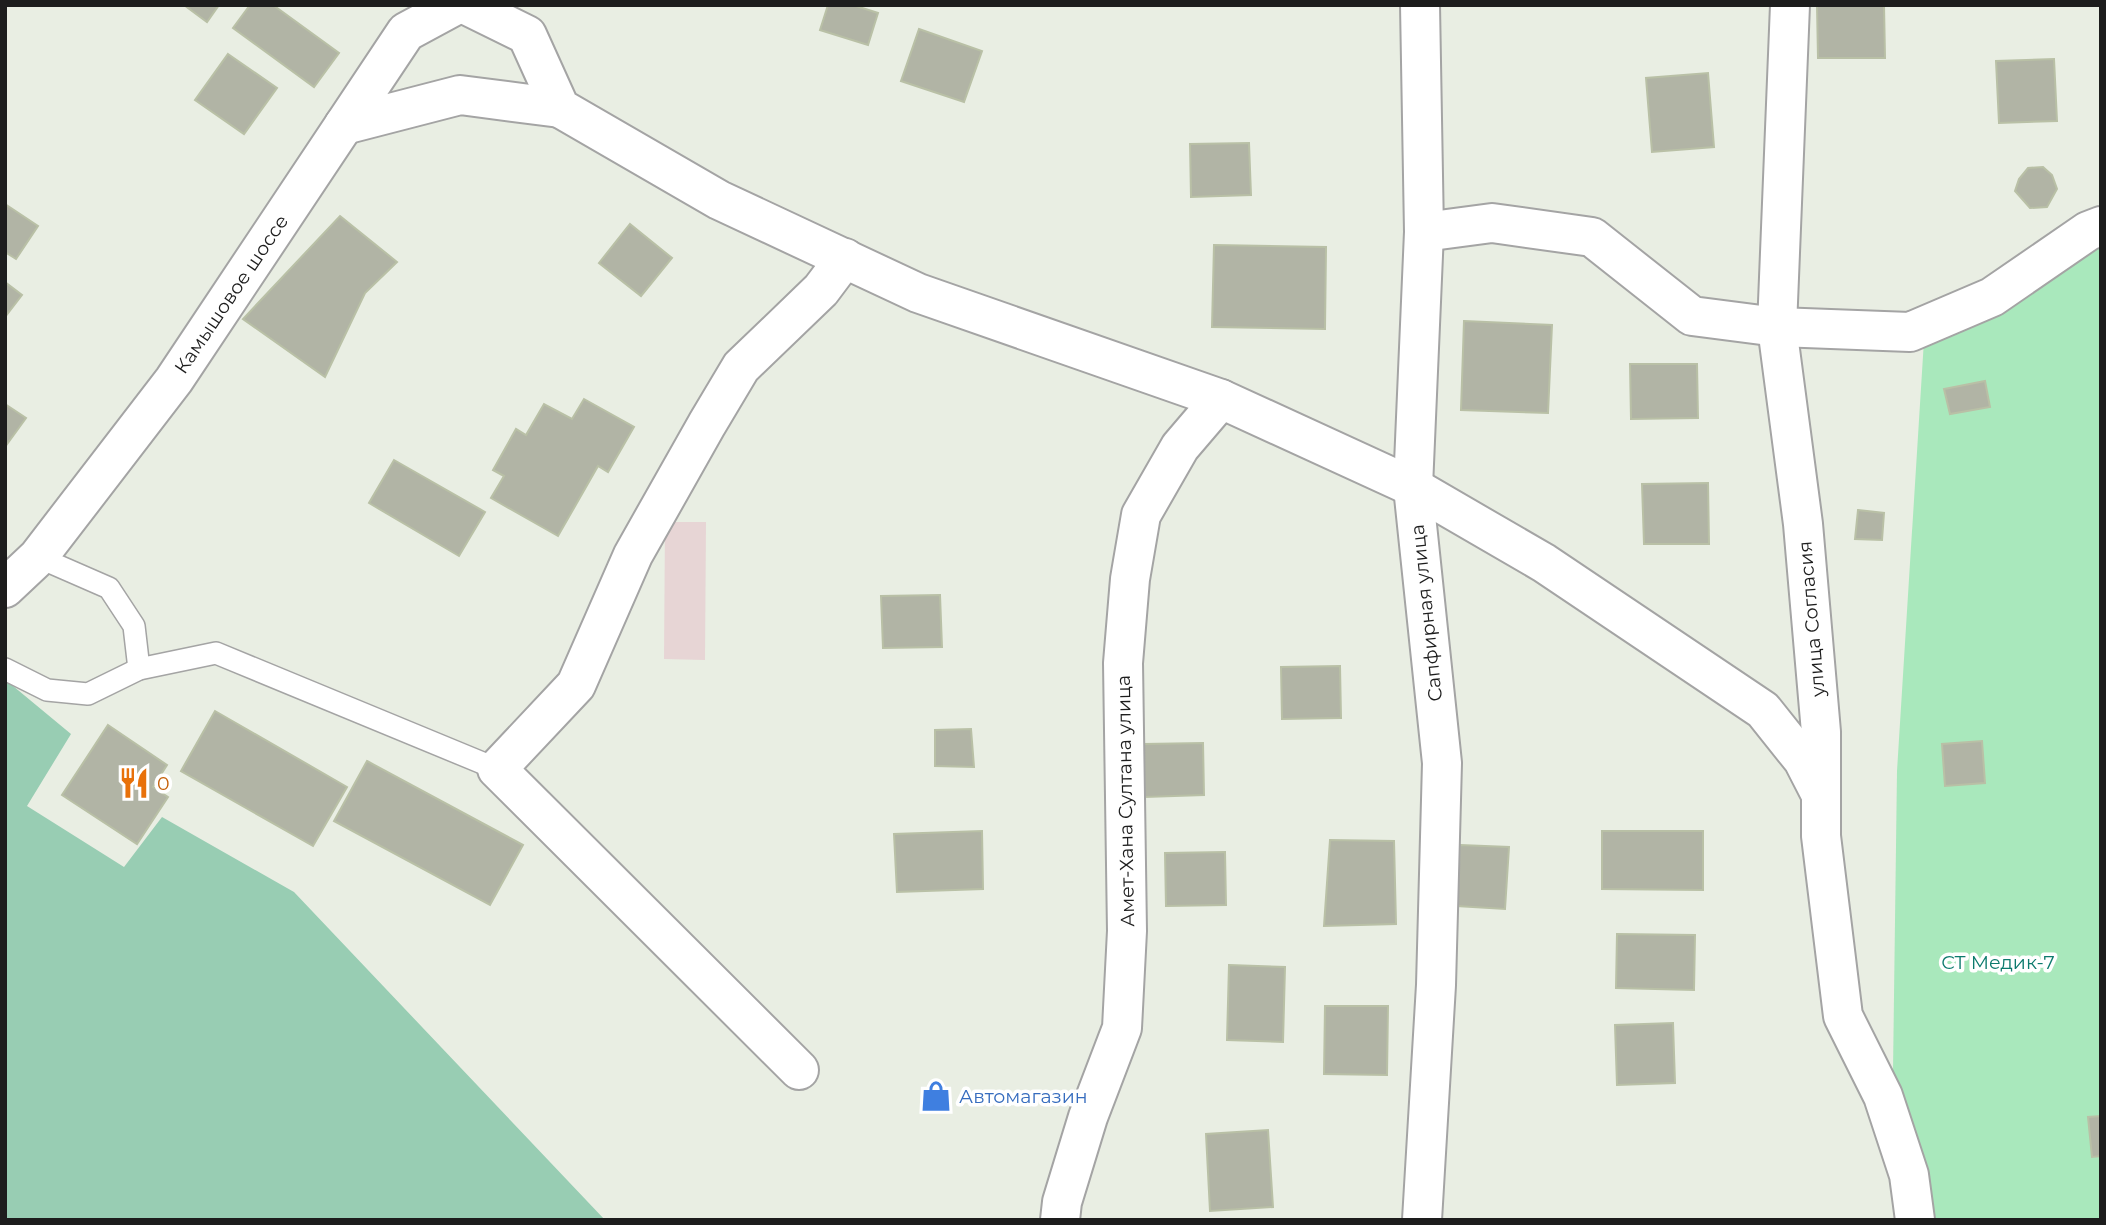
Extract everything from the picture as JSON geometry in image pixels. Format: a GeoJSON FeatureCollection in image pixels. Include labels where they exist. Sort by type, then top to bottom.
{"type":"FeatureCollection","features":[{"type":"Feature","properties":{"kind":"street","name":"Камышовое шоссе"},"geometry":{"type":"LineString","coordinates":[[5,589],[38,557],[174,380],[406,32],[456,5]]}},
{"type":"Feature","properties":{"kind":"street"},"geometry":{"type":"LineString","coordinates":[[466,5],[527,35],[560,108]]}},
{"type":"Feature","properties":{"kind":"street","name":"Сапфирная улица"},"geometry":{"type":"LineString","coordinates":[[1420,5],[1424,232],[1413,487],[1442,763],[1436,985],[1422,1220]]}},
{"type":"Feature","properties":{"kind":"street","name":"улица Согласия"},"geometry":{"type":"LineString","coordinates":[[1790,5],[1777,327],[1803,524],[1821,732],[1821,836],[1843,1016],[1883,1096],[1909,1175],[1915,1220]]}},
{"type":"Feature","properties":{"kind":"street"},"geometry":{"type":"LineString","coordinates":[[344,125],[460,95],[560,108],[719,200],[918,293],[1221,398],[1413,487],[1544,563],[1763,710],[1803,760],[1821,795]]}},
{"type":"Feature","properties":{"kind":"street"},"geometry":{"type":"LineString","coordinates":[[1424,232],[1492,223],[1592,237],[1692,316],[1777,327],[1910,332],[1992,297],[2096,220]]}},
{"type":"Feature","properties":{"kind":"street"},"geometry":{"type":"LineString","coordinates":[[799,1069],[496,769],[576,685],[634,555],[741,367],[821,290],[845,258]]}},
{"type":"Feature","properties":{"kind":"street","name":"Амет-Хана Султана улица"},"geometry":{"type":"LineString","coordinates":[[1060,1220],[1062,1202],[1088,1117],[1122,1028],[1126,930],[1123,663],[1130,579],[1141,515],[1180,447],[1221,398]]}},
{"type":"Feature","properties":{"kind":"lane"},"geometry":{"type":"LineString","coordinates":[[38,557],[109,588],[134,626],[139,669]]}},
{"type":"Feature","properties":{"kind":"lane"},"geometry":{"type":"LineString","coordinates":[[5,669],[47,690],[89,694],[139,669],[215,653],[496,769]]}},
{"type":"Feature","properties":{"kind":"shaded area"},"geometry":{"type":"Polygon","coordinates":[[[665,522],[706,522],[705,660],[664,659],[665,522]]]}},
{"type":"Feature","properties":{"kind":"green space","name":"СТ Медик-7"},"geometry":{"type":"Polygon","coordinates":[[[2101,231],[2101,1220],[1903,1220],[1893,1072],[1897,771],[1924,340],[2101,231]]]}},
{"type":"Feature","properties":{"kind":"green space"},"geometry":{"type":"Polygon","coordinates":[[[7,681],[71,734],[27,806],[124,867],[162,817],[294,892],[605,1220],[5,1220],[7,681]]]}},
{"type":"Feature","properties":{"kind":"building"},"geometry":{"type":"Polygon","coordinates":[[[184,5],[219,5],[207,22],[184,5]]]}},
{"type":"Feature","properties":{"kind":"building"},"geometry":{"type":"Polygon","coordinates":[[[250,5],[273,5],[339,53],[314,87],[233,28],[250,5]]]}},
{"type":"Feature","properties":{"kind":"building"},"geometry":{"type":"Polygon","coordinates":[[[828,5],[853,5],[878,13],[868,45],[820,30],[828,5]]]}},
{"type":"Feature","properties":{"kind":"building"},"geometry":{"type":"Polygon","coordinates":[[[1817,5],[1884,5],[1885,58],[1818,58],[1817,5]]]}},
{"type":"Feature","properties":{"kind":"building"},"geometry":{"type":"Polygon","coordinates":[[[919,29],[982,51],[964,102],[901,81],[919,29]]]}},
{"type":"Feature","properties":{"kind":"building"},"geometry":{"type":"Polygon","coordinates":[[[228,54],[277,88],[244,134],[195,100],[228,54]]]}},
{"type":"Feature","properties":{"kind":"building"},"geometry":{"type":"Polygon","coordinates":[[[2054,59],[2057,121],[1999,123],[1996,61],[2054,59]]]}},
{"type":"Feature","properties":{"kind":"building"},"geometry":{"type":"Polygon","coordinates":[[[1708,73],[1714,147],[1652,152],[1646,78],[1708,73]]]}},
{"type":"Feature","properties":{"kind":"building"},"geometry":{"type":"Polygon","coordinates":[[[1249,143],[1251,195],[1191,197],[1190,144],[1249,143]]]}},
{"type":"Feature","properties":{"kind":"building"},"geometry":{"type":"Polygon","coordinates":[[[2043,167],[2052,175],[2057,189],[2047,207],[2030,208],[2015,191],[2019,179],[2028,168],[2043,167]]]}},
{"type":"Feature","properties":{"kind":"building"},"geometry":{"type":"Polygon","coordinates":[[[5,204],[38,226],[16,259],[5,252],[5,204]]]}},
{"type":"Feature","properties":{"kind":"building"},"geometry":{"type":"Polygon","coordinates":[[[340,216],[397,262],[365,293],[325,377],[243,319],[340,216]]]}},
{"type":"Feature","properties":{"kind":"building"},"geometry":{"type":"Polygon","coordinates":[[[630,224],[672,258],[641,296],[599,263],[630,224]]]}},
{"type":"Feature","properties":{"kind":"building"},"geometry":{"type":"Polygon","coordinates":[[[1214,245],[1326,247],[1325,329],[1212,327],[1214,245]]]}},
{"type":"Feature","properties":{"kind":"building"},"geometry":{"type":"Polygon","coordinates":[[[5,282],[22,295],[5,317],[5,282]]]}},
{"type":"Feature","properties":{"kind":"building"},"geometry":{"type":"Polygon","coordinates":[[[1464,321],[1552,325],[1548,413],[1461,410],[1464,321]]]}},
{"type":"Feature","properties":{"kind":"building"},"geometry":{"type":"Polygon","coordinates":[[[1630,364],[1697,364],[1698,418],[1631,419],[1630,364]]]}},
{"type":"Feature","properties":{"kind":"building"},"geometry":{"type":"Polygon","coordinates":[[[1985,381],[1990,407],[1950,414],[1944,389],[1985,381]]]}},
{"type":"Feature","properties":{"kind":"building"},"geometry":{"type":"Polygon","coordinates":[[[584,399],[634,427],[608,472],[598,466],[558,536],[491,498],[504,476],[493,470],[516,429],[526,435],[544,404],[572,419],[584,399]]]}},
{"type":"Feature","properties":{"kind":"building"},"geometry":{"type":"Polygon","coordinates":[[[5,404],[26,418],[5,447],[5,404]]]}},
{"type":"Feature","properties":{"kind":"building"},"geometry":{"type":"Polygon","coordinates":[[[394,460],[485,512],[459,556],[369,503],[394,460]]]}},
{"type":"Feature","properties":{"kind":"building"},"geometry":{"type":"Polygon","coordinates":[[[1708,483],[1709,544],[1644,544],[1642,484],[1708,483]]]}},
{"type":"Feature","properties":{"kind":"building"},"geometry":{"type":"Polygon","coordinates":[[[1858,510],[1884,513],[1882,540],[1855,539],[1858,510]]]}},
{"type":"Feature","properties":{"kind":"building"},"geometry":{"type":"Polygon","coordinates":[[[940,595],[942,647],[883,648],[881,596],[940,595]]]}},
{"type":"Feature","properties":{"kind":"building"},"geometry":{"type":"Polygon","coordinates":[[[1340,666],[1341,718],[1282,719],[1281,667],[1340,666]]]}},
{"type":"Feature","properties":{"kind":"building"},"geometry":{"type":"Polygon","coordinates":[[[215,711],[347,787],[313,846],[181,771],[215,711]]]}},
{"type":"Feature","properties":{"kind":"building"},"geometry":{"type":"Polygon","coordinates":[[[108,725],[167,765],[153,787],[168,797],[137,844],[62,795],[108,725]]]}},
{"type":"Feature","properties":{"kind":"building"},"geometry":{"type":"Polygon","coordinates":[[[971,729],[974,767],[935,766],[935,730],[971,729]]]}},
{"type":"Feature","properties":{"kind":"building"},"geometry":{"type":"Polygon","coordinates":[[[1982,741],[1985,783],[1945,786],[1942,744],[1982,741]]]}},
{"type":"Feature","properties":{"kind":"building"},"geometry":{"type":"Polygon","coordinates":[[[1203,743],[1204,795],[1145,797],[1144,744],[1203,743]]]}},
{"type":"Feature","properties":{"kind":"building"},"geometry":{"type":"Polygon","coordinates":[[[367,761],[523,845],[490,905],[334,821],[367,761]]]}},
{"type":"Feature","properties":{"kind":"building"},"geometry":{"type":"Polygon","coordinates":[[[982,831],[983,889],[897,892],[894,834],[982,831]]]}},
{"type":"Feature","properties":{"kind":"building"},"geometry":{"type":"Polygon","coordinates":[[[1602,831],[1703,831],[1703,890],[1602,889],[1602,831]]]}},
{"type":"Feature","properties":{"kind":"building"},"geometry":{"type":"Polygon","coordinates":[[[1330,840],[1394,841],[1396,924],[1324,926],[1330,840]]]}},
{"type":"Feature","properties":{"kind":"building"},"geometry":{"type":"Polygon","coordinates":[[[1460,845],[1509,847],[1505,909],[1457,906],[1460,845]]]}},
{"type":"Feature","properties":{"kind":"building"},"geometry":{"type":"Polygon","coordinates":[[[1225,852],[1226,905],[1166,906],[1165,853],[1225,852]]]}},
{"type":"Feature","properties":{"kind":"building"},"geometry":{"type":"Polygon","coordinates":[[[1617,934],[1695,935],[1694,990],[1616,988],[1617,934]]]}},
{"type":"Feature","properties":{"kind":"building"},"geometry":{"type":"Polygon","coordinates":[[[1229,965],[1285,967],[1283,1042],[1227,1040],[1229,965]]]}},
{"type":"Feature","properties":{"kind":"building"},"geometry":{"type":"Polygon","coordinates":[[[1325,1006],[1388,1006],[1387,1075],[1324,1074],[1325,1006]]]}},
{"type":"Feature","properties":{"kind":"building"},"geometry":{"type":"Polygon","coordinates":[[[1673,1023],[1675,1083],[1617,1085],[1615,1025],[1673,1023]]]}},
{"type":"Feature","properties":{"kind":"building"},"geometry":{"type":"Polygon","coordinates":[[[2101,1116],[2101,1156],[2092,1157],[2088,1117],[2101,1116]]]}},
{"type":"Feature","properties":{"kind":"building"},"geometry":{"type":"Polygon","coordinates":[[[1268,1130],[1273,1207],[1210,1211],[1206,1134],[1268,1130]]]}},
{"type":"Feature","properties":{"kind":"place","name":"0"},"geometry":{"type":"Point","coordinates":[134,783]}},
{"type":"Feature","properties":{"kind":"place","name":"Автомагазин"},"geometry":{"type":"Point","coordinates":[936,1096]}}]}
